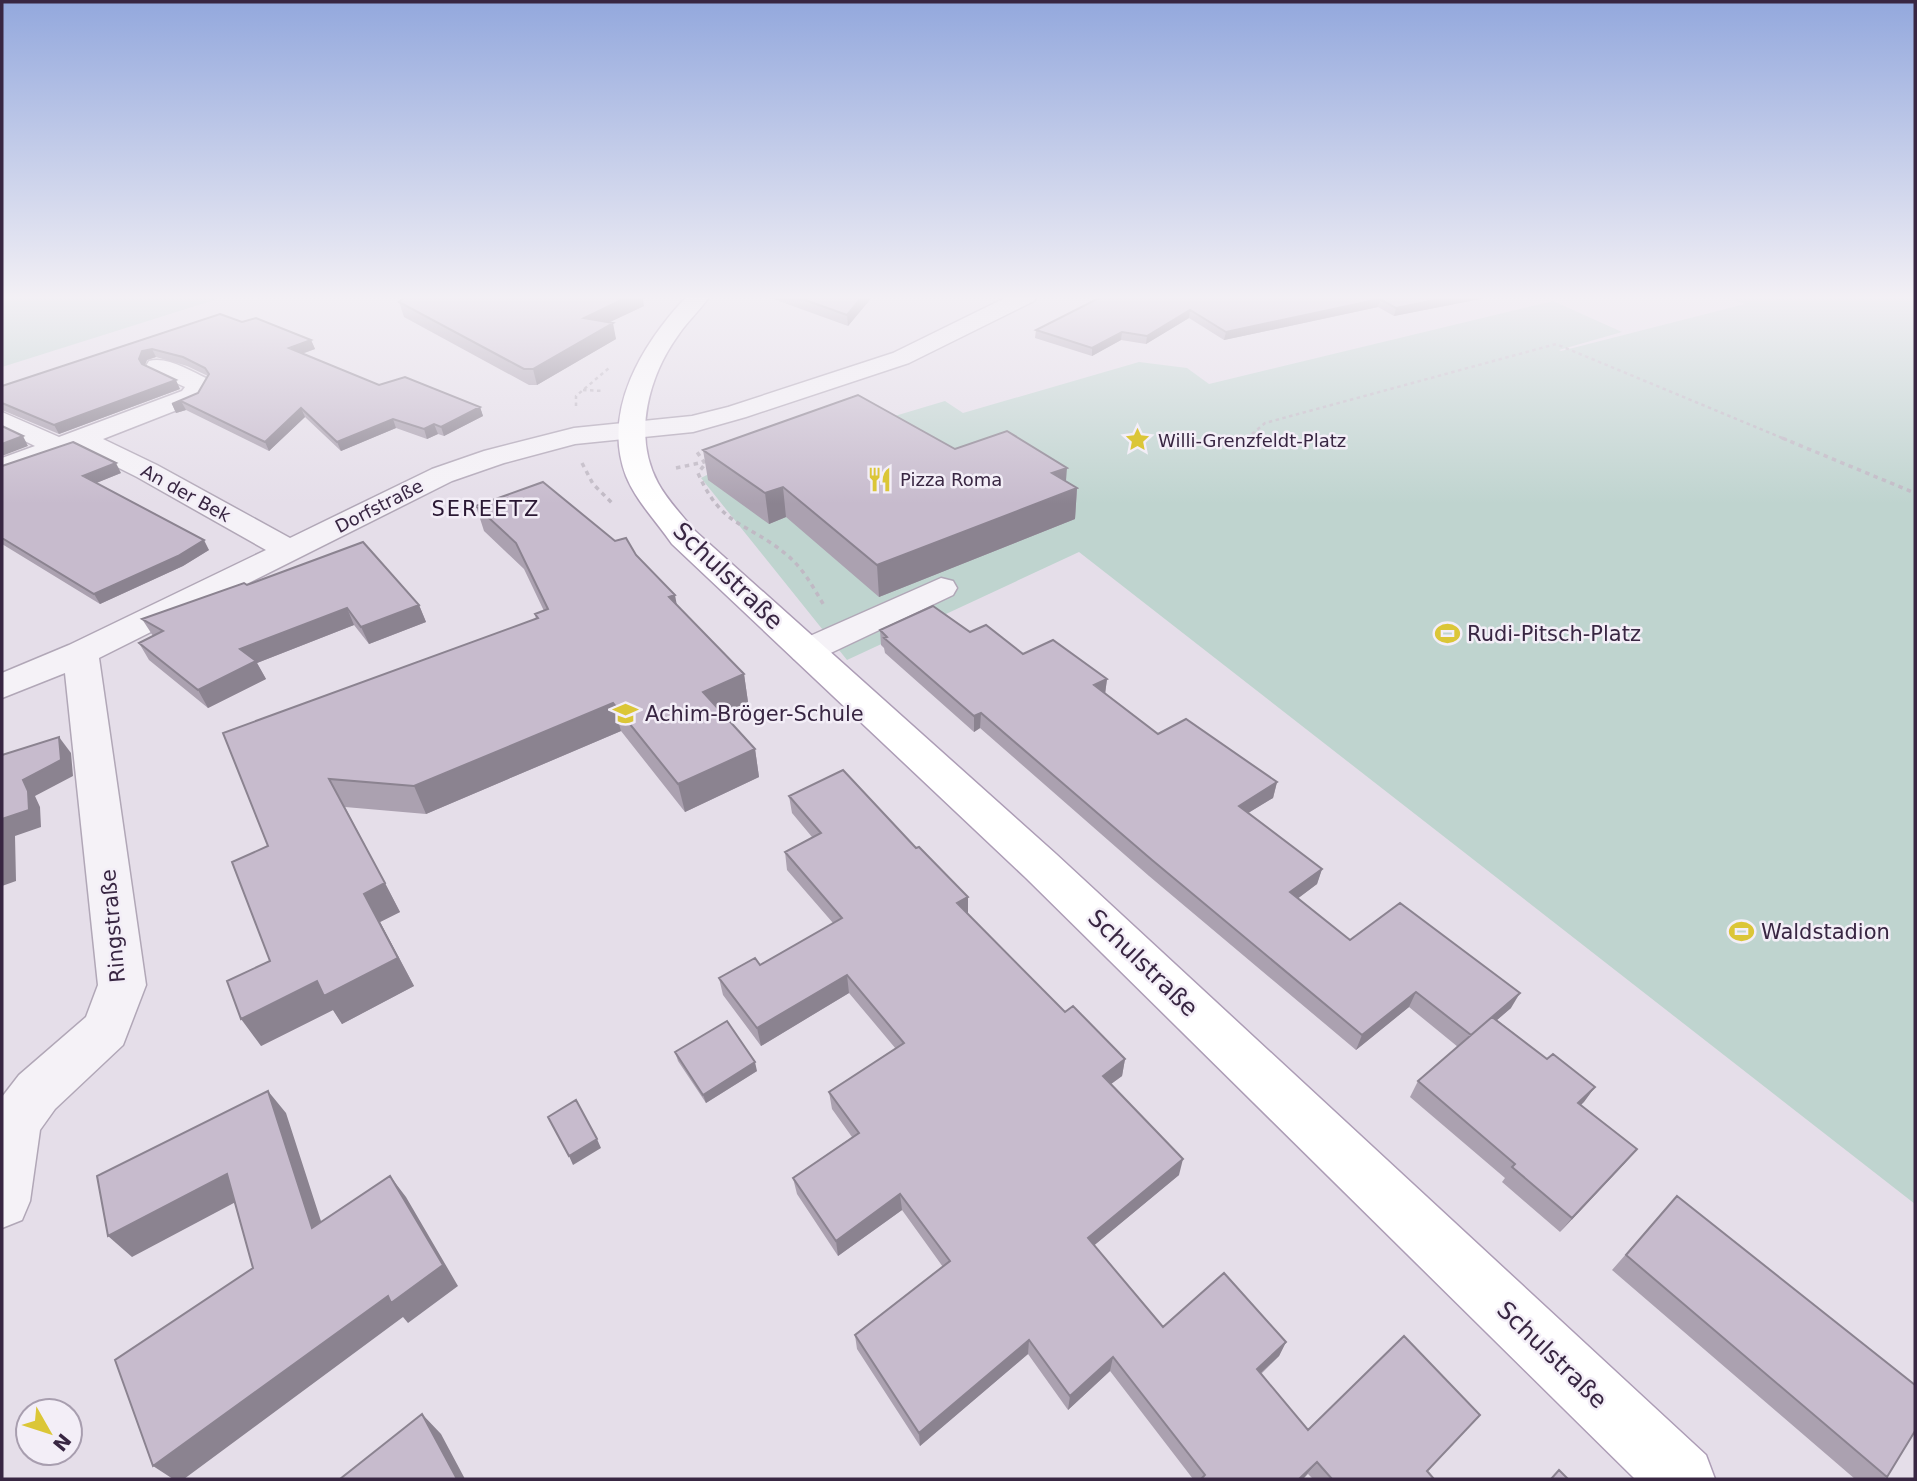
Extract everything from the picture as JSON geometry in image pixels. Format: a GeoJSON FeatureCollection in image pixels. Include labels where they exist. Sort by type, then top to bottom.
{"type":"FeatureCollection","features":[{"type":"Feature","properties":{"kind":"main road"},"geometry":{"type":"LineString","coordinates":[[629,431],[648,365]]}},
{"type":"Feature","properties":{"kind":"main road","name":"Schulstraße"},"geometry":{"type":"LineString","coordinates":[[629,431],[640,476],[683,537],[821,644],[1051,875],[1682,1479]]}},
{"type":"Feature","properties":{"kind":"street","name":"Dorfstraße"},"geometry":{"type":"LineString","coordinates":[[2,686],[81,653],[442,475],[494,457],[574,436],[693,424],[817,388],[881,365]]}},
{"type":"Feature","properties":{"kind":"street"},"geometry":{"type":"LineString","coordinates":[[2,468],[191,396],[199,384],[158,366]]}},
{"type":"Feature","properties":{"kind":"street","name":"An der Bek"},"geometry":{"type":"LineString","coordinates":[[2,420],[147,471],[291,551]]}},
{"type":"Feature","properties":{"kind":"street"},"geometry":{"type":"LineString","coordinates":[[821,644],[941,588]]}},
{"type":"Feature","properties":{"kind":"street","name":"Ringstraße"},"geometry":{"type":"LineString","coordinates":[[2,1201],[15,1122],[37,1092],[105,1030],[122,985],[81,653]]}},
{"type":"Feature","properties":{"kind":"path"},"geometry":{"type":"LineString","coordinates":[[574,436],[576,396],[611,365]]}},
{"type":"Feature","properties":{"kind":"path"},"geometry":{"type":"LineString","coordinates":[[1252,434],[1265,423],[1478,365]]}},
{"type":"Feature","properties":{"kind":"path"},"geometry":{"type":"LineString","coordinates":[[1607,365],[1915,493]]}},
{"type":"Feature","properties":{"kind":"path"},"geometry":{"type":"LineString","coordinates":[[715,455],[704,462],[698,473],[706,495],[722,514],[787,555],[808,580],[830,616],[821,644]]}},
{"type":"Feature","properties":{"kind":"shaded area","name":"Waldstadion"},"geometry":{"type":"Polygon","coordinates":[[[1128,365],[1187,368],[1209,384],[1287,365],[1915,365],[1915,1204],[1079,552],[847,660],[701,478],[813,420],[878,421],[945,401],[963,413],[1128,365]]]}},
{"type":"Feature","properties":{"kind":"building"},"geometry":{"type":"Polygon","coordinates":[[[65,365],[144,365],[176,380],[54,425],[2,403],[2,386],[65,365]]]}},
{"type":"Feature","properties":{"kind":"building"},"geometry":{"type":"Polygon","coordinates":[[[199,365],[331,365],[379,385],[405,377],[480,407],[441,427],[434,424],[424,429],[393,419],[337,442],[301,408],[265,442],[181,401],[172,404],[198,393],[209,374],[199,365]]]}},
{"type":"Feature","properties":{"kind":"building"},"geometry":{"type":"Polygon","coordinates":[[[517,365],[540,365],[533,369],[517,365]]]}},
{"type":"Feature","properties":{"kind":"building"},"geometry":{"type":"Polygon","coordinates":[[[858,395],[955,449],[1007,431],[1067,468],[1052,473],[1077,488],[877,565],[783,487],[765,493],[703,450],[858,395]]]}},
{"type":"Feature","properties":{"kind":"building"},"geometry":{"type":"Polygon","coordinates":[[[2,426],[23,436],[2,444],[2,426]]]}},
{"type":"Feature","properties":{"kind":"building"},"geometry":{"type":"Polygon","coordinates":[[[73,442],[116,463],[83,476],[204,540],[178,556],[94,594],[2,538],[2,466],[73,442]]]}},
{"type":"Feature","properties":{"kind":"building"},"geometry":{"type":"Polygon","coordinates":[[[543,482],[615,541],[626,538],[636,555],[675,595],[669,597],[744,674],[703,692],[755,749],[678,784],[613,703],[414,786],[329,779],[385,883],[364,894],[398,958],[324,996],[317,981],[241,1019],[227,981],[270,961],[232,862],[268,846],[223,733],[538,618],[535,614],[548,609],[516,543],[476,506],[543,482]]]}},
{"type":"Feature","properties":{"kind":"building"},"geometry":{"type":"Polygon","coordinates":[[[363,542],[419,605],[361,627],[347,608],[240,649],[256,661],[198,690],[139,643],[163,631],[142,619],[244,583],[247,585],[363,542]]]}},
{"type":"Feature","properties":{"kind":"building"},"geometry":{"type":"Polygon","coordinates":[[[933,606],[970,632],[986,625],[1023,654],[1053,640],[1107,679],[1094,685],[1158,734],[1186,719],[1277,782],[1239,806],[1322,869],[1290,892],[1350,940],[1400,903],[1520,993],[1471,1035],[1416,992],[1362,1035],[981,713],[974,716],[884,638],[887,637],[880,630],[933,606]]]}},
{"type":"Feature","properties":{"kind":"building"},"geometry":{"type":"Polygon","coordinates":[[[59,737],[61,760],[23,780],[28,791],[29,810],[2,819],[2,755],[59,737]]]}},
{"type":"Feature","properties":{"kind":"building"},"geometry":{"type":"Polygon","coordinates":[[[843,770],[916,848],[919,847],[968,897],[957,903],[1065,1012],[1073,1006],[1125,1059],[1103,1076],[1183,1159],[1088,1238],[1163,1327],[1224,1273],[1286,1342],[1257,1369],[1308,1430],[1404,1336],[1480,1415],[1427,1471],[1434,1479],[1332,1479],[1317,1462],[1299,1479],[1201,1479],[1205,1475],[1113,1357],[1070,1396],[1029,1340],[919,1433],[855,1335],[950,1261],[900,1194],[836,1241],[793,1178],[859,1133],[829,1092],[904,1043],[847,975],[757,1028],[719,978],[755,958],[760,965],[842,918],[785,852],[821,833],[789,796],[843,770]]]}},
{"type":"Feature","properties":{"kind":"building"},"geometry":{"type":"Polygon","coordinates":[[[1492,1017],[1547,1059],[1553,1054],[1595,1087],[1578,1103],[1637,1149],[1572,1218],[1512,1167],[1515,1164],[1418,1081],[1492,1017]]]}},
{"type":"Feature","properties":{"kind":"building"},"geometry":{"type":"Polygon","coordinates":[[[727,1021],[755,1062],[703,1095],[675,1052],[727,1021]]]}},
{"type":"Feature","properties":{"kind":"building"},"geometry":{"type":"Polygon","coordinates":[[[268,1091],[312,1228],[390,1176],[443,1265],[391,1303],[388,1296],[153,1466],[115,1360],[253,1268],[227,1174],[108,1236],[97,1176],[268,1091]]]}},
{"type":"Feature","properties":{"kind":"building"},"geometry":{"type":"Polygon","coordinates":[[[576,1100],[597,1139],[569,1156],[548,1117],[576,1100]]]}},
{"type":"Feature","properties":{"kind":"building"},"geometry":{"type":"Polygon","coordinates":[[[1677,1196],[1915,1385],[1915,1431],[1887,1477],[1626,1255],[1677,1196]]]}},
{"type":"Feature","properties":{"kind":"building"},"geometry":{"type":"Polygon","coordinates":[[[422,1414],[457,1479],[340,1479],[422,1414]]]}},
{"type":"Feature","properties":{"kind":"building"},"geometry":{"type":"Polygon","coordinates":[[[1559,1470],[1568,1479],[1551,1479],[1559,1470]]]}},
{"type":"Feature","properties":{"kind":"place","name":"Willi-Grenzfeldt-Platz"},"geometry":{"type":"Point","coordinates":[1138,440]}},
{"type":"Feature","properties":{"kind":"place","name":"Pizza Roma"},"geometry":{"type":"Point","coordinates":[880,479]}},
{"type":"Feature","properties":{"kind":"place","name":"Rudi-Pitsch-Platz"},"geometry":{"type":"Point","coordinates":[1447,634]}},
{"type":"Feature","properties":{"kind":"place","name":"Achim-Bröger-Schule"},"geometry":{"type":"Point","coordinates":[625,714]}},
{"type":"Feature","properties":{"kind":"place","name":"Waldstadion"},"geometry":{"type":"Point","coordinates":[1741,932]}},
{"type":"Feature","properties":{"kind":"district","name":"SEREETZ"},"geometry":{"type":"Point","coordinates":[486,509]}}]}
